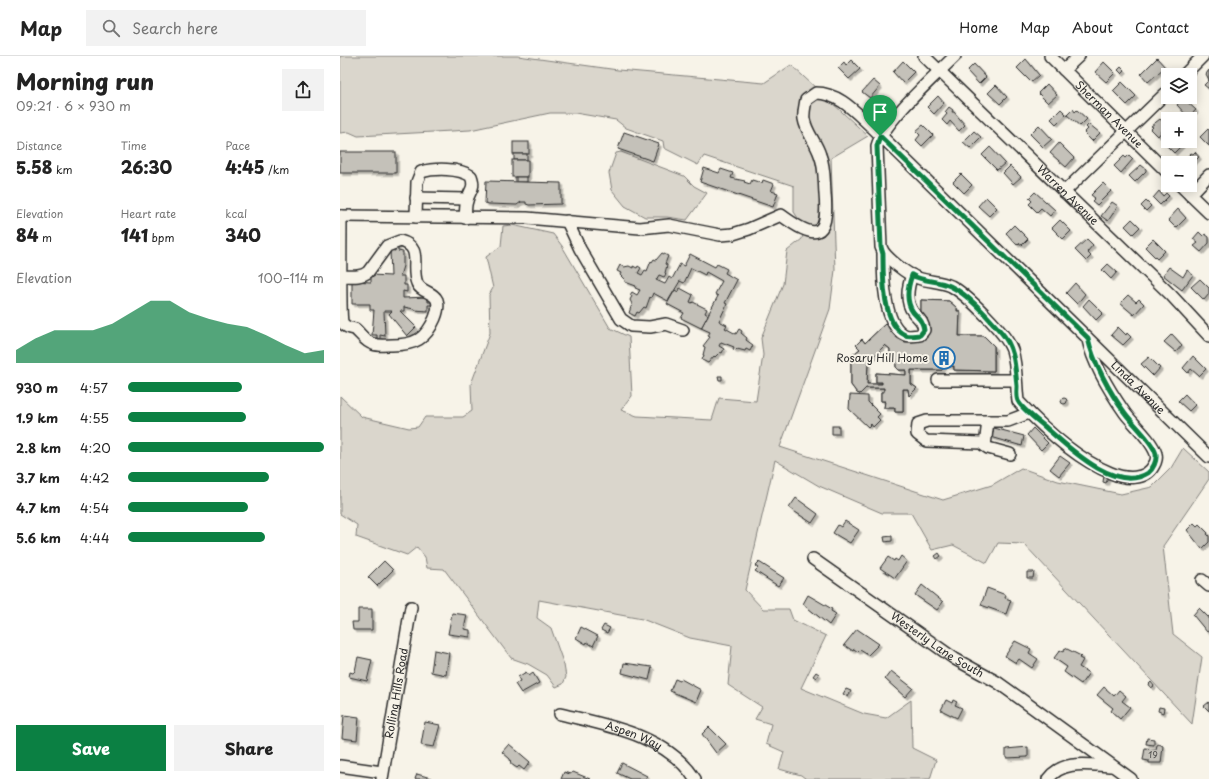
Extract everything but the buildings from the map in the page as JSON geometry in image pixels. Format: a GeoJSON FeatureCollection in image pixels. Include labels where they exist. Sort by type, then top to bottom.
{"type":"FeatureCollection","features":[{"type":"Feature","properties":{"kind":"street","name":"Warren Avenue"},"geometry":{"type":"LineString","coordinates":[[924,56],[1171,295],[1209,336]]}},
{"type":"Feature","properties":{"kind":"street"},"geometry":{"type":"LineString","coordinates":[[912,275],[908,286],[909,305],[923,322],[924,330],[920,335],[908,336],[903,334],[893,324],[886,303],[883,254],[881,247],[877,146],[880,136],[955,56]]}},
{"type":"Feature","properties":{"kind":"street","name":"Sherman Avenue"},"geometry":{"type":"LineString","coordinates":[[1050,56],[1161,166]]}},
{"type":"Feature","properties":{"kind":"street"},"geometry":{"type":"LineString","coordinates":[[1064,70],[1079,56]]}},
{"type":"Feature","properties":{"kind":"street"},"geometry":{"type":"LineString","coordinates":[[1191,68],[1203,56]]}},
{"type":"Feature","properties":{"kind":"street","name":"Linda Avenue"},"geometry":{"type":"LineString","coordinates":[[567,221],[640,228],[669,225],[720,234],[738,232],[781,215],[802,229],[811,232],[818,232],[824,227],[827,213],[824,169],[820,155],[807,128],[804,118],[804,108],[806,100],[816,93],[832,95],[843,101],[880,136],[1209,457]]}},
{"type":"Feature","properties":{"kind":"street"},"geometry":{"type":"LineString","coordinates":[[1064,192],[1161,98]]}},
{"type":"Feature","properties":{"kind":"street"},"geometry":{"type":"LineString","coordinates":[[416,217],[417,182],[421,172],[427,170],[460,171],[471,176],[474,182],[471,194],[467,199],[465,218]]}},
{"type":"Feature","properties":{"kind":"street"},"geometry":{"type":"LineString","coordinates":[[1190,195],[1209,176]]}},
{"type":"Feature","properties":{"kind":"street"},"geometry":{"type":"LineString","coordinates":[[1187,192],[1209,213]]}},
{"type":"Feature","properties":{"kind":"street"},"geometry":{"type":"LineString","coordinates":[[416,198],[467,199]]}},
{"type":"Feature","properties":{"kind":"street"},"geometry":{"type":"LineString","coordinates":[[341,276],[364,275],[387,246],[400,241],[409,245],[413,251],[416,283],[423,290],[435,296],[438,301],[436,315],[430,330],[421,339],[404,345],[373,344],[364,340],[355,329],[348,328],[342,323],[340,316],[341,216],[527,218],[567,221],[580,249],[621,319],[631,326],[650,327],[666,324],[682,330]]}},
{"type":"Feature","properties":{"kind":"street"},"geometry":{"type":"LineString","coordinates":[[883,254],[917,278],[949,285],[960,292],[1002,334],[1012,348],[1018,402],[1029,413],[1093,466],[1116,476],[1132,478],[1142,476],[1151,471],[1156,455],[1154,448],[1112,393],[1090,350],[1088,338]]}},
{"type":"Feature","properties":{"kind":"street"},"geometry":{"type":"LineString","coordinates":[[938,380],[1016,380]]}},
{"type":"Feature","properties":{"kind":"street"},"geometry":{"type":"LineString","coordinates":[[1010,454],[984,446],[981,443],[926,441],[917,434],[918,424],[927,421],[1008,421],[1029,413]]}},
{"type":"Feature","properties":{"kind":"street"},"geometry":{"type":"LineString","coordinates":[[984,446],[988,421]]}},
{"type":"Feature","properties":{"kind":"street","name":"Westerly Lane South"},"geometry":{"type":"LineString","coordinates":[[813,558],[955,659],[997,682],[1131,779]]}},
{"type":"Feature","properties":{"kind":"street","name":"Rolling Hills Road"},"geometry":{"type":"LineString","coordinates":[[382,775],[411,607]]}},
{"type":"Feature","properties":{"kind":"street","name":"Aspen Way"},"geometry":{"type":"LineString","coordinates":[[560,714],[595,722],[642,737],[670,753],[695,779]]}},
{"type":"Feature","properties":{"kind":"street"},"geometry":{"type":"LineString","coordinates":[[1048,779],[1058,768],[1064,766],[1082,764],[1112,766]]}},
{"type":"Feature","properties":{"kind":"street"},"geometry":{"type":"LineString","coordinates":[[340,766],[382,775]]}},
{"type":"Feature","properties":{"kind":"shaded area"},"geometry":{"type":"Polygon","coordinates":[[[340,56],[518,56],[618,70],[764,83],[791,65],[868,136],[831,158],[835,270],[830,309],[780,447],[943,500],[992,485],[1021,468],[1058,481],[1121,494],[1152,487],[1171,468],[1183,448],[1209,472],[1209,479],[1163,546],[1173,634],[1202,657],[1192,724],[1024,544],[998,543],[987,563],[953,545],[932,550],[911,513],[882,513],[819,486],[775,460],[745,590],[763,609],[789,609],[793,620],[826,636],[801,688],[864,714],[886,718],[911,700],[912,748],[936,760],[930,779],[806,779],[801,775],[779,769],[784,752],[766,744],[771,724],[755,719],[762,707],[728,685],[732,646],[690,638],[642,619],[539,600],[537,618],[551,628],[564,665],[566,677],[563,684],[556,687],[547,675],[528,664],[511,658],[444,569],[427,568],[425,557],[417,547],[407,555],[356,537],[357,525],[340,514],[340,396],[362,417],[409,428],[418,427],[425,417],[463,417],[472,411],[471,384],[490,333],[489,295],[493,288],[486,257],[501,246],[503,226],[512,225],[553,234],[562,246],[610,328],[629,337],[632,396],[621,410],[637,416],[712,420],[719,398],[756,401],[763,355],[761,338],[783,284],[787,251],[802,239],[804,227],[794,212],[794,186],[704,156],[698,165],[664,148],[663,141],[626,128],[616,120],[575,113],[550,113],[470,130],[358,136],[349,132],[340,133],[340,56]]]}},
{"type":"Feature","properties":{"kind":"shaded area"},"geometry":{"type":"Polygon","coordinates":[[[621,152],[684,176],[694,186],[707,193],[687,220],[667,217],[645,217],[625,206],[612,190],[609,173],[616,153],[621,152]]]}},
{"type":"Feature","properties":{"kind":"place","name":"Rosary Hill Home"},"geometry":{"type":"Point","coordinates":[944,358]}},
{"type":"Feature","properties":{"kind":"route"},"geometry":{"type":"LineString","coordinates":[[880,136],[1088,338],[1090,350],[1112,393],[1154,448],[1156,455],[1155,463],[1151,471],[1142,476],[1132,478],[1116,476],[1093,466],[1031,415],[1018,402],[1015,360],[1012,348],[1002,334],[960,292],[949,285],[917,278],[912,275],[908,286],[909,305],[913,312],[923,322],[924,330],[920,335],[908,336],[903,334],[893,324],[886,303],[883,254],[881,247],[877,146],[880,136]]}}]}
